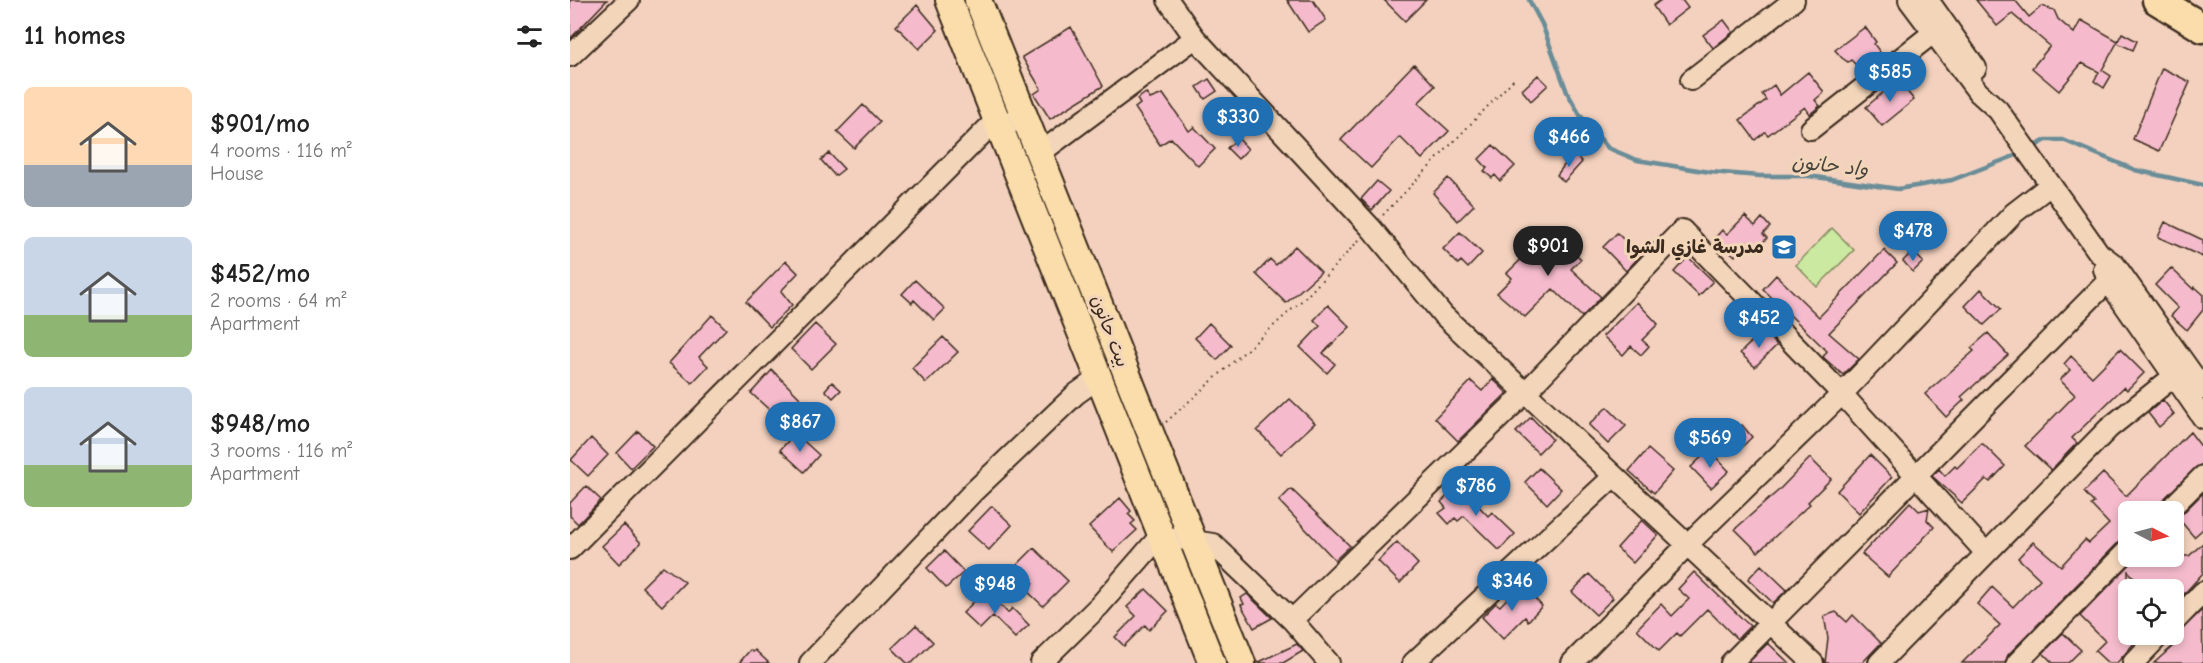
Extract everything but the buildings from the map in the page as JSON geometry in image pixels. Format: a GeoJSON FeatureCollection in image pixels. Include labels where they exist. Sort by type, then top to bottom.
{"type":"FeatureCollection","features":[{"type":"Feature","properties":{"kind":"highway"},"geometry":{"type":"LineString","coordinates":[[2157,0],[2203,28]]}},
{"type":"Feature","properties":{"kind":"main road","name":"بيت حانون"},"geometry":{"type":"LineString","coordinates":[[949,0],[995,121],[1018,170],[1160,536],[1212,663]]}},
{"type":"Feature","properties":{"kind":"main road","name":"بيت حانون"},"geometry":{"type":"LineString","coordinates":[[978,0],[1242,663]]}},
{"type":"Feature","properties":{"kind":"street"},"geometry":{"type":"LineString","coordinates":[[570,56],[629,0]]}},
{"type":"Feature","properties":{"kind":"street"},"geometry":{"type":"LineString","coordinates":[[1168,0],[1196,38],[1371,228],[1443,315],[1612,477],[1688,544],[1813,663]]}},
{"type":"Feature","properties":{"kind":"street"},"geometry":{"type":"LineString","coordinates":[[1691,80],[1794,0]]}},
{"type":"Feature","properties":{"kind":"street"},"geometry":{"type":"LineString","coordinates":[[1910,0],[1978,92],[1998,110]]}},
{"type":"Feature","properties":{"kind":"street"},"geometry":{"type":"LineString","coordinates":[[1928,0],[1989,87],[1998,110],[2098,253],[2108,281],[2203,418]]}},
{"type":"Feature","properties":{"kind":"street"},"geometry":{"type":"LineString","coordinates":[[1811,129],[1933,33]]}},
{"type":"Feature","properties":{"kind":"street"},"geometry":{"type":"LineString","coordinates":[[1040,153],[1196,38]]}},
{"type":"Feature","properties":{"kind":"street"},"geometry":{"type":"LineString","coordinates":[[570,549],[995,121],[1027,122]]}},
{"type":"Feature","properties":{"kind":"street"},"geometry":{"type":"LineString","coordinates":[[1572,663],[1688,544],[1842,394],[2046,181]]}},
{"type":"Feature","properties":{"kind":"street"},"geometry":{"type":"LineString","coordinates":[[1292,620],[1525,393],[1682,230],[1842,394],[1986,553]]}},
{"type":"Feature","properties":{"kind":"street"},"geometry":{"type":"LineString","coordinates":[[2098,253],[2115,265],[2203,389]]}},
{"type":"Feature","properties":{"kind":"street"},"geometry":{"type":"LineString","coordinates":[[1731,663],[2108,281]]}},
{"type":"Feature","properties":{"kind":"street"},"geometry":{"type":"LineString","coordinates":[[810,663],[973,492],[1076,394],[1100,377]]}},
{"type":"Feature","properties":{"kind":"street"},"geometry":{"type":"LineString","coordinates":[[1879,663],[2109,428],[2173,377]]}},
{"type":"Feature","properties":{"kind":"street"},"geometry":{"type":"LineString","coordinates":[[2178,501],[2203,476]]}},
{"type":"Feature","properties":{"kind":"street"},"geometry":{"type":"LineString","coordinates":[[1413,663],[1612,477]]}},
{"type":"Feature","properties":{"kind":"street"},"geometry":{"type":"LineString","coordinates":[[1041,663],[1100,605],[1160,536],[1213,544],[1292,620],[1329,663]]}},
{"type":"Feature","properties":{"kind":"street"},"geometry":{"type":"LineString","coordinates":[[2017,663],[2118,560]]}},
{"type":"Feature","properties":{"kind":"street"},"geometry":{"type":"LineString","coordinates":[[2184,612],[2203,592]]}},
{"type":"Feature","properties":{"kind":"street"},"geometry":{"type":"LineString","coordinates":[[2134,663],[2151,645]]}},
{"type":"Feature","properties":{"kind":"path"},"geometry":{"type":"LineString","coordinates":[[1152,434],[1307,296],[1516,77]]}},
{"type":"Feature","properties":{"kind":"shaded area"},"geometry":{"type":"Polygon","coordinates":[[[570,0],[616,0],[570,47],[570,0]]]}},
{"type":"Feature","properties":{"kind":"green space"},"geometry":{"type":"Polygon","coordinates":[[[1832,228],[1854,250],[1817,287],[1796,265],[1832,228]]]}},
{"type":"Feature","properties":{"kind":"waterway","name":"واد حانون"},"geometry":{"type":"LineString","coordinates":[[1529,0],[1542,24],[1567,92],[1580,115],[1608,148],[1637,160],[1710,172],[1760,176],[1809,176],[1898,189],[1952,180],[2022,153]]}},
{"type":"Feature","properties":{"kind":"waterway","name":"واد حانون"},"geometry":{"type":"LineString","coordinates":[[2032,148],[2046,140],[2063,140],[2135,170],[2203,185]]}},
{"type":"Feature","properties":{"kind":"place","name":"مدرسة غازي الشوا"},"geometry":{"type":"Point","coordinates":[1784,247]}}]}
